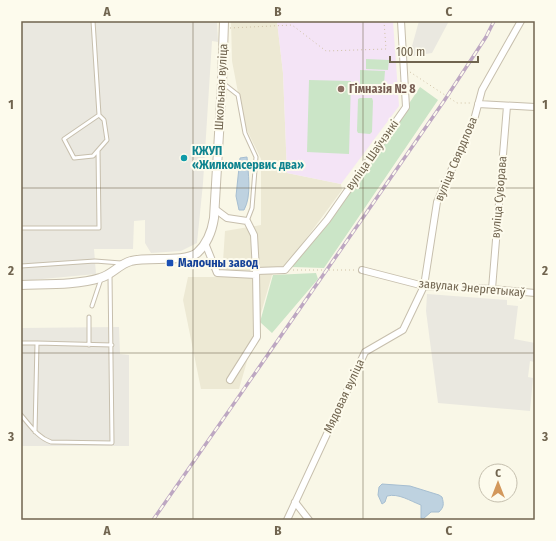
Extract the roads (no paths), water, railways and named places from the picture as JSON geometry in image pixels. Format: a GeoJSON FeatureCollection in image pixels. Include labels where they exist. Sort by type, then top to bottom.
{"type":"FeatureCollection","features":[{"type":"Feature","properties":{"kind":"street","name":"вуліца Шаўчэнкі"},"geometry":{"type":"LineString","coordinates":[[256,273],[284,270],[327,220],[406,107],[401,21]]}},
{"type":"Feature","properties":{"kind":"street","name":"вуліца Свярдлова"},"geometry":{"type":"LineString","coordinates":[[424,286],[437,202],[474,120],[482,90],[521,21]]}},
{"type":"Feature","properties":{"kind":"street","name":"Школьная вуліца"},"geometry":{"type":"LineString","coordinates":[[21,285],[84,281],[102,278],[125,263],[137,260],[185,258],[196,253],[205,243],[212,229],[215,209],[224,24]]}},
{"type":"Feature","properties":{"kind":"street"},"geometry":{"type":"LineString","coordinates":[[478,104],[535,107]]}},
{"type":"Feature","properties":{"kind":"street","name":"вуліца Суворава"},"geometry":{"type":"LineString","coordinates":[[492,289],[507,106]]}},
{"type":"Feature","properties":{"kind":"street"},"geometry":{"type":"LineString","coordinates":[[215,209],[227,218],[247,221],[254,235],[257,338],[230,380]]}},
{"type":"Feature","properties":{"kind":"street"},"geometry":{"type":"LineString","coordinates":[[205,243],[217,273],[256,273]]}},
{"type":"Feature","properties":{"kind":"street","name":"завулак Энергетыкаў"},"geometry":{"type":"LineString","coordinates":[[362,270],[424,286],[492,289],[535,293]]}},
{"type":"Feature","properties":{"kind":"street","name":"Мядовая вуліца"},"geometry":{"type":"LineString","coordinates":[[287,520],[294,502],[365,352],[403,330],[424,286]]}},
{"type":"Feature","properties":{"kind":"street"},"geometry":{"type":"LineString","coordinates":[[294,502],[308,520]]}},
{"type":"Feature","properties":{"kind":"lane"},"geometry":{"type":"LineString","coordinates":[[93,21],[99,115],[104,120],[107,140],[93,156],[74,158],[64,139],[99,115]]}},
{"type":"Feature","properties":{"kind":"lane"},"geometry":{"type":"LineString","coordinates":[[222,82],[238,95],[245,133],[256,157],[252,208],[247,221]]}},
{"type":"Feature","properties":{"kind":"lane"},"geometry":{"type":"LineString","coordinates":[[21,228],[99,228],[98,150]]}},
{"type":"Feature","properties":{"kind":"lane"},"geometry":{"type":"LineString","coordinates":[[21,266],[95,261],[125,263]]}},
{"type":"Feature","properties":{"kind":"lane"},"geometry":{"type":"LineString","coordinates":[[21,415],[44,440],[50,442],[112,442],[110,273]]}},
{"type":"Feature","properties":{"kind":"lane"},"geometry":{"type":"LineString","coordinates":[[92,306],[102,278]]}},
{"type":"Feature","properties":{"kind":"lane"},"geometry":{"type":"LineString","coordinates":[[89,316],[89,345]]}},
{"type":"Feature","properties":{"kind":"lane"},"geometry":{"type":"LineString","coordinates":[[21,343],[112,346]]}},
{"type":"Feature","properties":{"kind":"lane"},"geometry":{"type":"LineString","coordinates":[[36,432],[37,343]]}},
{"type":"Feature","properties":{"kind":"water"},"geometry":{"type":"Polygon","coordinates":[[[247,157],[249,184],[248,198],[244,210],[239,210],[236,196],[240,158],[247,157]]]}},
{"type":"Feature","properties":{"kind":"water"},"geometry":{"type":"Polygon","coordinates":[[[382,484],[410,486],[439,495],[442,497],[443,507],[439,512],[431,512],[423,519],[421,518],[421,505],[404,498],[391,495],[387,496],[385,502],[382,504],[378,495],[379,487],[382,484]]]}},
{"type":"Feature","properties":{"kind":"railway"},"geometry":{"type":"LineString","coordinates":[[153,520],[444,101],[486,37],[494,21]]}},
{"type":"Feature","properties":{"kind":"place","name":"Гімназія № 8"},"geometry":{"type":"Point","coordinates":[341,89]}},
{"type":"Feature","properties":{"kind":"place","name":"КЖУП «Жилкомсервис два»"},"geometry":{"type":"Point","coordinates":[184,158]}},
{"type":"Feature","properties":{"kind":"place","name":"Малочны завод"},"geometry":{"type":"Point","coordinates":[170,263]}}]}
